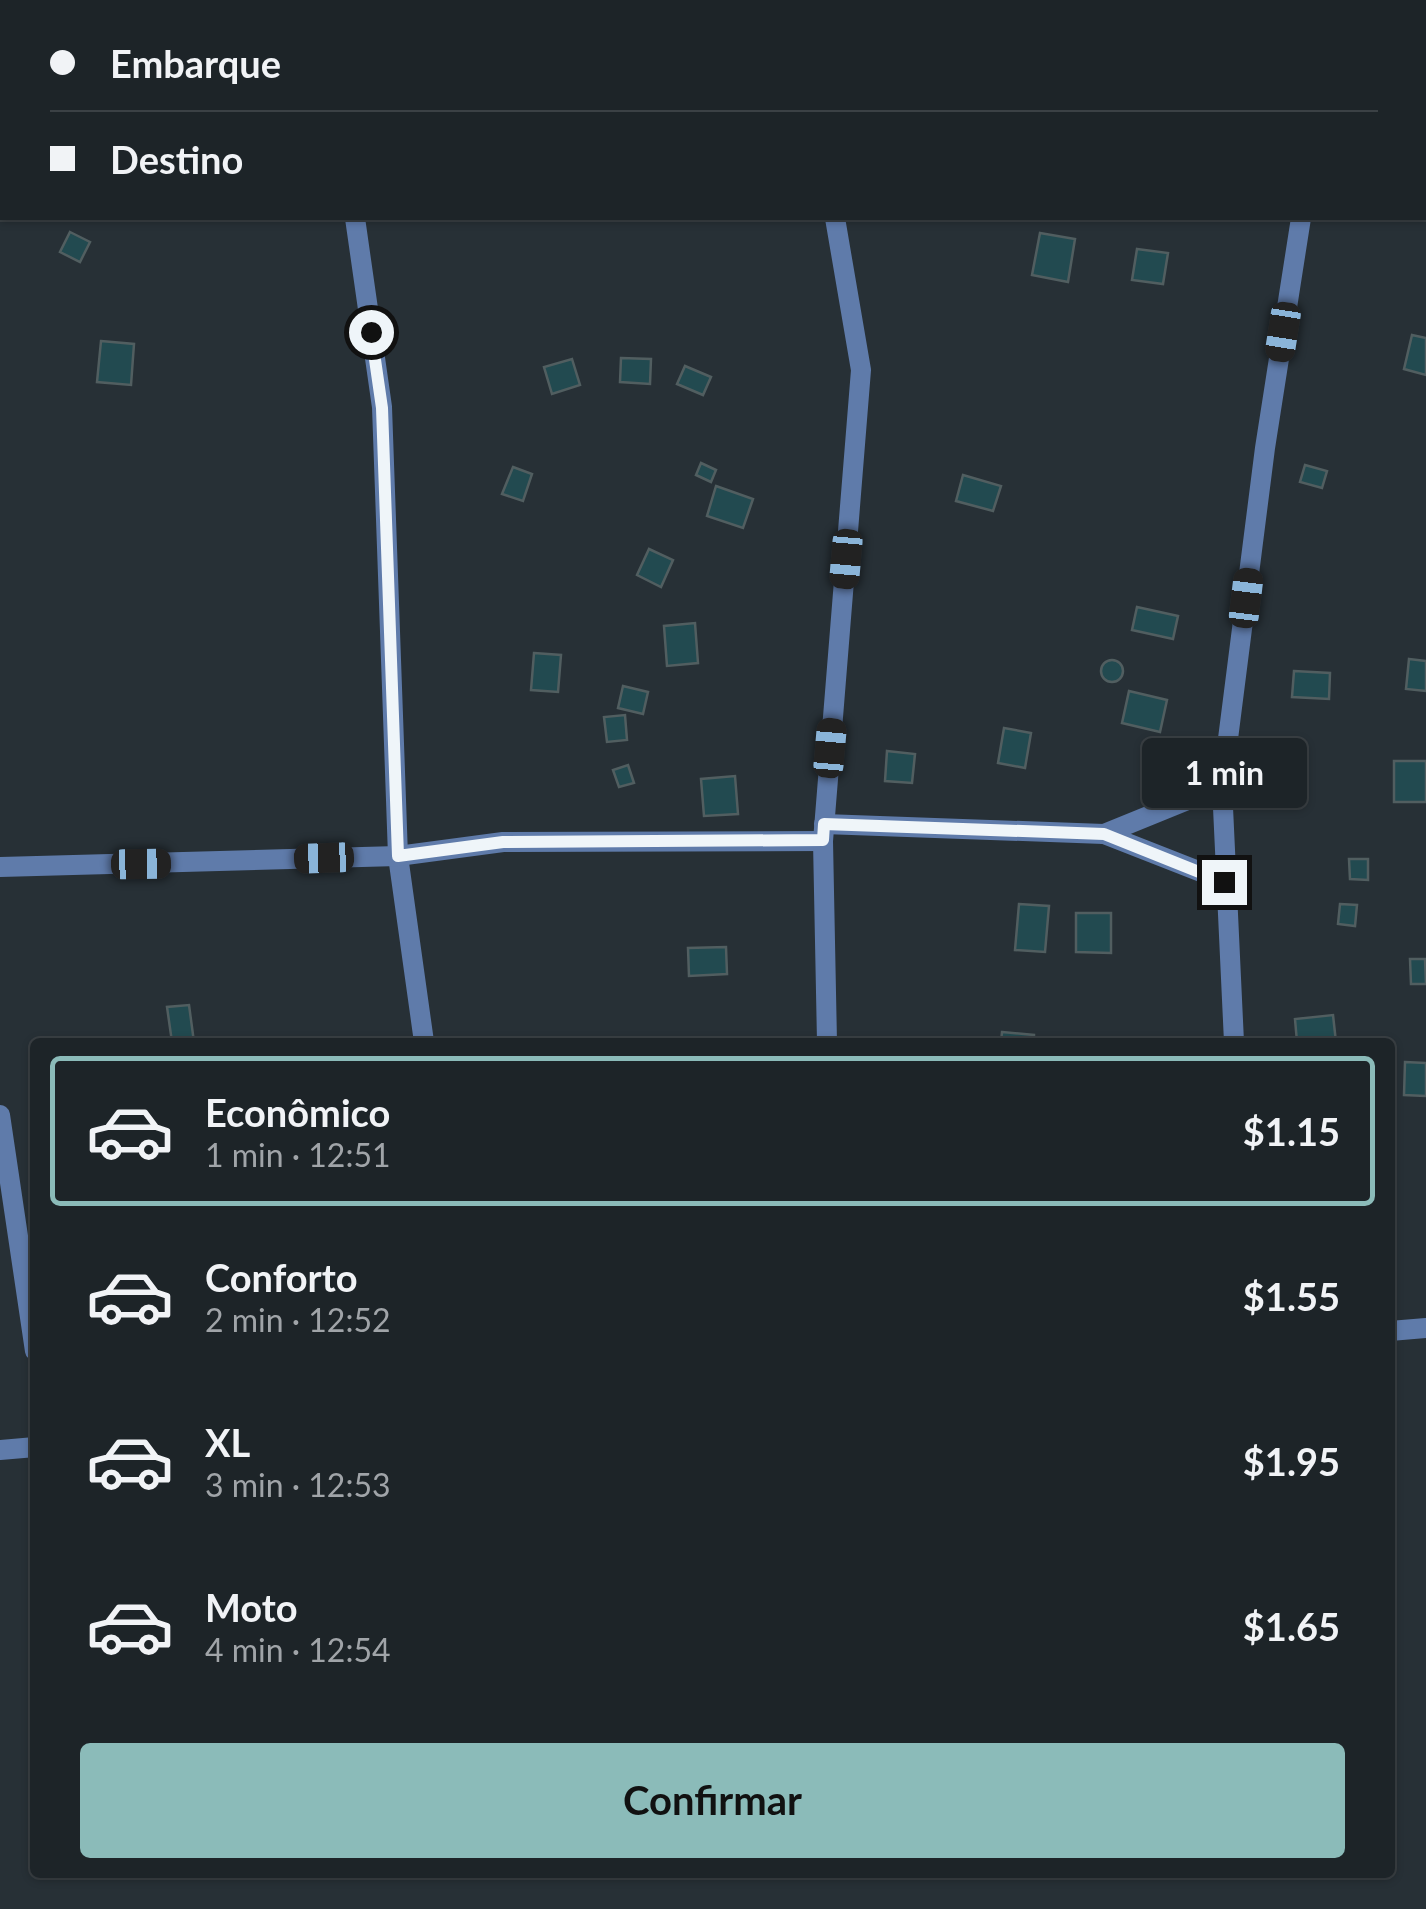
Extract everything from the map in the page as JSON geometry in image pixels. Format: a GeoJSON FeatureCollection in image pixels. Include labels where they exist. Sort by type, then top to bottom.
{"type":"FeatureCollection","features":[{"type":"Feature","properties":{"kind":"street"},"geometry":{"type":"LineString","coordinates":[[355,220],[382,408],[398,856],[423,1038]]}},
{"type":"Feature","properties":{"kind":"street"},"geometry":{"type":"LineString","coordinates":[[827,1038],[824,832],[860,370],[835,220]]}},
{"type":"Feature","properties":{"kind":"street"},"geometry":{"type":"LineString","coordinates":[[1234,1038],[1222,786],[1265,448],[1302,220]]}},
{"type":"Feature","properties":{"kind":"street"},"geometry":{"type":"LineString","coordinates":[[1104,834],[1222,786]]}},
{"type":"Feature","properties":{"kind":"street"},"geometry":{"type":"LineString","coordinates":[[0,867],[398,856],[503,842],[824,832],[1104,834],[1224,882]]}},
{"type":"Feature","properties":{"kind":"street"},"geometry":{"type":"LineString","coordinates":[[0,1115],[30,1317]]}},
{"type":"Feature","properties":{"kind":"street"},"geometry":{"type":"LineString","coordinates":[[1395,1331],[1426,1328]]}},
{"type":"Feature","properties":{"kind":"street"},"geometry":{"type":"LineString","coordinates":[[0,1450],[30,1448]]}},
{"type":"Feature","properties":{"kind":"building"},"geometry":{"type":"Polygon","coordinates":[[[70,232],[90,242],[80,262],[60,252],[70,232]]]}},
{"type":"Feature","properties":{"kind":"building"},"geometry":{"type":"Polygon","coordinates":[[[1040,233],[1075,239],[1068,282],[1032,275],[1040,233]]]}},
{"type":"Feature","properties":{"kind":"building"},"geometry":{"type":"Polygon","coordinates":[[[1137,249],[1168,253],[1163,284],[1132,280],[1137,249]]]}},
{"type":"Feature","properties":{"kind":"building"},"geometry":{"type":"Polygon","coordinates":[[[1412,335],[1426,338],[1426,375],[1404,369],[1412,335]]]}},
{"type":"Feature","properties":{"kind":"building"},"geometry":{"type":"Polygon","coordinates":[[[101,341],[134,344],[131,385],[97,382],[101,341]]]}},
{"type":"Feature","properties":{"kind":"building"},"geometry":{"type":"Polygon","coordinates":[[[621,358],[651,359],[650,384],[620,382],[621,358]]]}},
{"type":"Feature","properties":{"kind":"building"},"geometry":{"type":"Polygon","coordinates":[[[572,359],[580,385],[552,394],[544,367],[572,359]]]}},
{"type":"Feature","properties":{"kind":"building"},"geometry":{"type":"Polygon","coordinates":[[[685,366],[711,377],[703,395],[677,384],[685,366]]]}},
{"type":"Feature","properties":{"kind":"building"},"geometry":{"type":"Polygon","coordinates":[[[701,463],[716,470],[711,482],[696,475],[701,463]]]}},
{"type":"Feature","properties":{"kind":"building"},"geometry":{"type":"Polygon","coordinates":[[[1305,465],[1327,471],[1322,488],[1300,482],[1305,465]]]}},
{"type":"Feature","properties":{"kind":"building"},"geometry":{"type":"Polygon","coordinates":[[[513,467],[532,474],[523,501],[502,494],[513,467]]]}},
{"type":"Feature","properties":{"kind":"building"},"geometry":{"type":"Polygon","coordinates":[[[963,475],[1001,486],[993,511],[956,501],[963,475]]]}},
{"type":"Feature","properties":{"kind":"building"},"geometry":{"type":"Polygon","coordinates":[[[716,486],[753,499],[743,528],[707,516],[716,486]]]}},
{"type":"Feature","properties":{"kind":"building"},"geometry":{"type":"Polygon","coordinates":[[[649,549],[673,560],[661,587],[637,575],[649,549]]]}},
{"type":"Feature","properties":{"kind":"building"},"geometry":{"type":"Polygon","coordinates":[[[1137,607],[1178,616],[1173,639],[1132,630],[1137,607]]]}},
{"type":"Feature","properties":{"kind":"building"},"geometry":{"type":"Polygon","coordinates":[[[695,623],[698,663],[667,666],[664,626],[695,623]]]}},
{"type":"Feature","properties":{"kind":"building"},"geometry":{"type":"Polygon","coordinates":[[[534,653],[561,655],[558,692],[531,690],[534,653]]]}},
{"type":"Feature","properties":{"kind":"building"},"geometry":{"type":"Polygon","coordinates":[[[1409,659],[1426,661],[1426,691],[1406,689],[1409,659]]]}},
{"type":"Feature","properties":{"kind":"building"},"geometry":{"type":"Polygon","coordinates":[[[1112,660],[1120,663],[1120,679],[1112,682],[1104,679],[1101,671],[1104,663],[1112,660]]]}},
{"type":"Feature","properties":{"kind":"building"},"geometry":{"type":"Polygon","coordinates":[[[1294,671],[1330,673],[1329,699],[1292,697],[1294,671]]]}},
{"type":"Feature","properties":{"kind":"building"},"geometry":{"type":"Polygon","coordinates":[[[623,686],[648,692],[643,714],[618,708],[623,686]]]}},
{"type":"Feature","properties":{"kind":"building"},"geometry":{"type":"Polygon","coordinates":[[[1129,691],[1167,700],[1160,732],[1122,723],[1129,691]]]}},
{"type":"Feature","properties":{"kind":"building"},"geometry":{"type":"Polygon","coordinates":[[[625,715],[627,740],[607,742],[604,717],[625,715]]]}},
{"type":"Feature","properties":{"kind":"building"},"geometry":{"type":"Polygon","coordinates":[[[1004,728],[1031,733],[1025,768],[998,763],[1004,728]]]}},
{"type":"Feature","properties":{"kind":"building"},"geometry":{"type":"Polygon","coordinates":[[[887,751],[915,754],[912,783],[885,781],[887,751]]]}},
{"type":"Feature","properties":{"kind":"building"},"geometry":{"type":"Polygon","coordinates":[[[1394,761],[1426,761],[1426,802],[1394,802],[1394,761]]]}},
{"type":"Feature","properties":{"kind":"building"},"geometry":{"type":"Polygon","coordinates":[[[628,765],[634,783],[619,787],[613,770],[628,765]]]}},
{"type":"Feature","properties":{"kind":"building"},"geometry":{"type":"Polygon","coordinates":[[[735,776],[738,814],[704,816],[701,779],[735,776]]]}},
{"type":"Feature","properties":{"kind":"building"},"geometry":{"type":"Polygon","coordinates":[[[1349,859],[1368,859],[1368,880],[1350,879],[1349,859]]]}},
{"type":"Feature","properties":{"kind":"building"},"geometry":{"type":"Polygon","coordinates":[[[1019,904],[1049,906],[1045,952],[1015,950],[1019,904]]]}},
{"type":"Feature","properties":{"kind":"building"},"geometry":{"type":"Polygon","coordinates":[[[1340,904],[1357,905],[1355,926],[1338,924],[1340,904]]]}},
{"type":"Feature","properties":{"kind":"building"},"geometry":{"type":"Polygon","coordinates":[[[1076,913],[1111,913],[1111,953],[1076,952],[1076,913]]]}},
{"type":"Feature","properties":{"kind":"building"},"geometry":{"type":"Polygon","coordinates":[[[726,947],[727,974],[689,976],[688,948],[726,947]]]}},
{"type":"Feature","properties":{"kind":"building"},"geometry":{"type":"Polygon","coordinates":[[[1410,959],[1425,959],[1426,984],[1411,984],[1410,959]]]}},
{"type":"Feature","properties":{"kind":"building"},"geometry":{"type":"Polygon","coordinates":[[[189,1005],[193,1038],[171,1038],[167,1007],[189,1005]]]}},
{"type":"Feature","properties":{"kind":"building"},"geometry":{"type":"Polygon","coordinates":[[[1333,1015],[1336,1038],[1297,1038],[1295,1019],[1333,1015]]]}},
{"type":"Feature","properties":{"kind":"building"},"geometry":{"type":"Polygon","coordinates":[[[1002,1032],[1034,1035],[1034,1038],[1001,1038],[1002,1032]]]}},
{"type":"Feature","properties":{"kind":"building"},"geometry":{"type":"Polygon","coordinates":[[[1405,1062],[1426,1063],[1426,1096],[1404,1095],[1405,1062]]]}},
{"type":"Feature","properties":{"kind":"route"},"geometry":{"type":"LineString","coordinates":[[371,332],[382,408],[398,856],[503,842],[823,840],[824,824],[1104,834],[1224,882]]}}]}
